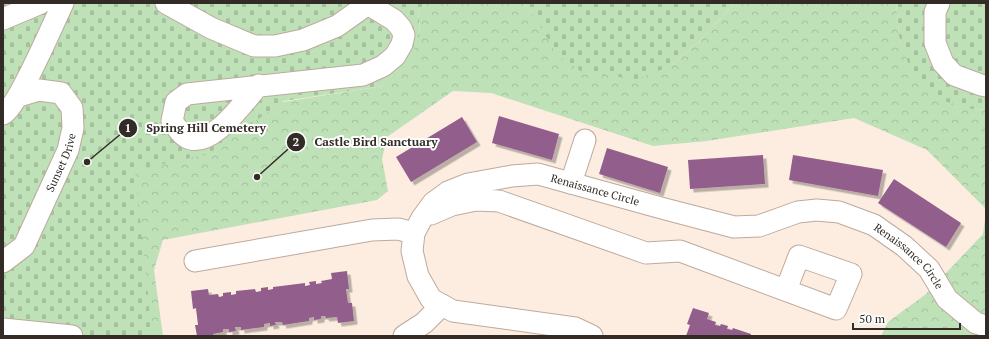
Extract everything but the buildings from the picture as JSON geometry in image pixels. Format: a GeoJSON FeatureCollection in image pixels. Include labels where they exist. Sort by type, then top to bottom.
{"type":"FeatureCollection","features":[{"type":"Feature","properties":{"kind":"street"},"geometry":{"type":"LineString","coordinates":[[3,19],[41,3]]}},
{"type":"Feature","properties":{"kind":"street"},"geometry":{"type":"LineString","coordinates":[[3,114],[8,112],[19,96],[63,3]]}},
{"type":"Feature","properties":{"kind":"street"},"geometry":{"type":"LineString","coordinates":[[166,3],[211,28],[254,46],[274,46],[303,40],[337,26],[361,9],[366,3],[394,20],[401,28],[404,35],[402,44],[395,56],[383,66],[363,75],[259,85]]}},
{"type":"Feature","properties":{"kind":"street"},"geometry":{"type":"LineString","coordinates":[[939,3],[935,12],[935,43],[943,64],[954,75],[986,86]]}},
{"type":"Feature","properties":{"kind":"street","name":"Sunset Drive"},"geometry":{"type":"LineString","coordinates":[[3,262],[24,246],[68,150],[74,128],[72,108],[61,93],[39,90],[19,96]]}},
{"type":"Feature","properties":{"kind":"street"},"geometry":{"type":"LineString","coordinates":[[571,183],[585,140]]}},
{"type":"Feature","properties":{"kind":"street","name":"Renaissance Circle"},"geometry":{"type":"LineString","coordinates":[[418,226],[433,203],[448,192],[468,184],[512,176],[538,174],[665,210],[734,227],[759,226],[798,212],[817,210],[839,212],[874,225],[904,246],[929,269],[947,299],[976,323],[986,326]]}},
{"type":"Feature","properties":{"kind":"street"},"geometry":{"type":"LineString","coordinates":[[195,262],[372,230],[398,229],[418,226],[452,206],[476,200],[499,201],[646,253],[680,251],[786,290]]}},
{"type":"Feature","properties":{"kind":"street"},"geometry":{"type":"LineString","coordinates":[[418,226],[412,251],[418,276],[431,299],[453,310],[575,328],[592,336]]}},
{"type":"Feature","properties":{"kind":"street"},"geometry":{"type":"LineString","coordinates":[[415,334],[442,304]]}},
{"type":"Feature","properties":{"kind":"street"},"geometry":{"type":"LineString","coordinates":[[3,329],[63,336]]}},
{"type":"Feature","properties":{"kind":"green space"},"geometry":{"type":"Polygon","coordinates":[[[3,3],[426,3],[418,10],[420,33],[410,60],[383,86],[284,101],[208,154],[135,170],[152,336],[3,336],[3,3]]]}},
{"type":"Feature","properties":{"kind":"green space"},"geometry":{"type":"Polygon","coordinates":[[[426,3],[523,3],[533,14],[671,66],[699,41],[735,3],[896,3],[900,45],[973,109],[986,110],[986,209],[927,150],[854,118],[707,141],[653,146],[491,93],[453,91],[387,137],[382,159],[388,191],[377,200],[163,240],[154,270],[163,336],[141,336],[131,163],[258,106],[383,86],[420,33],[418,10],[426,3]]]}},
{"type":"Feature","properties":{"kind":"green space"},"geometry":{"type":"Polygon","coordinates":[[[523,3],[735,3],[699,41],[671,66],[637,79],[582,72],[557,55],[533,14],[523,3]]]}},
{"type":"Feature","properties":{"kind":"green space"},"geometry":{"type":"Polygon","coordinates":[[[896,3],[986,3],[986,110],[973,109],[940,100],[918,84],[900,45],[896,3]]]}},
{"type":"Feature","properties":{"kind":"green space"},"geometry":{"type":"Polygon","coordinates":[[[986,212],[986,336],[881,336],[888,322],[926,294],[983,234],[986,212]]]}},
{"type":"Feature","properties":{"kind":"place","name":"Spring Hill Cemetery"},"geometry":{"type":"Point","coordinates":[87,162]}},
{"type":"Feature","properties":{"kind":"place","name":"Castle Bird Sanctuary"},"geometry":{"type":"Point","coordinates":[257,177]}}]}
